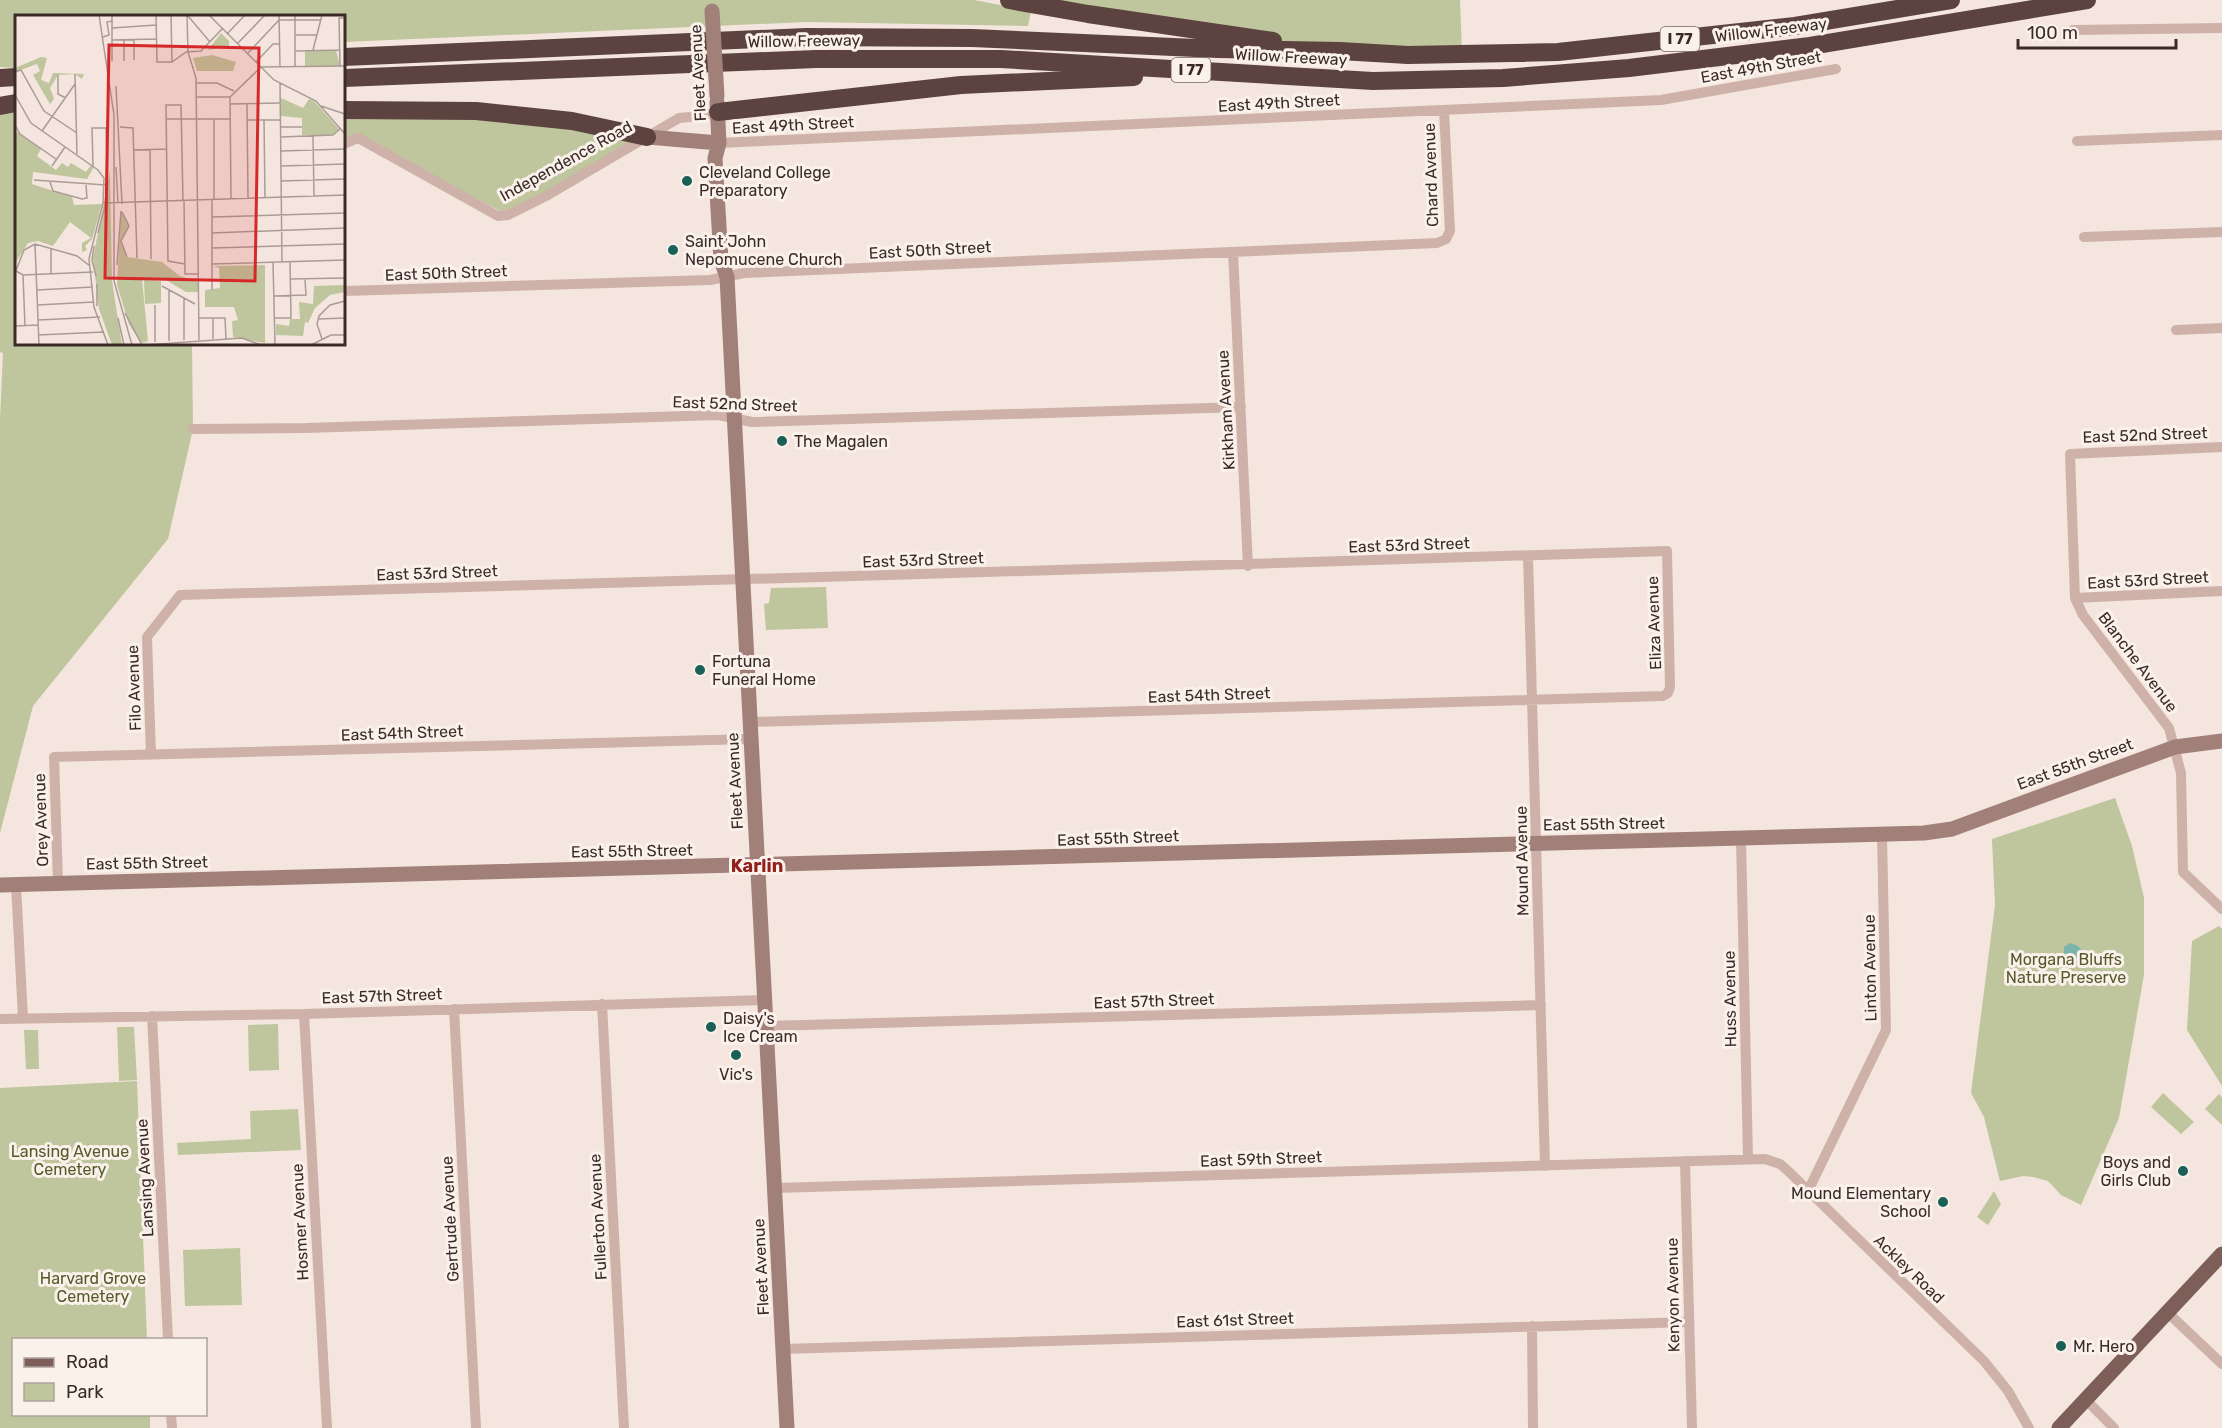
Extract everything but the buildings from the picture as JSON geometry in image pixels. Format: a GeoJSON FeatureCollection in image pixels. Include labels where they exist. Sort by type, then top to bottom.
{"type":"FeatureCollection","features":[{"type":"Feature","properties":{"kind":"highway"},"geometry":{"type":"LineString","coordinates":[[1009,0],[1088,14],[1340,51]]}},
{"type":"Feature","properties":{"kind":"highway","name":"Willow Freeway"},"geometry":{"type":"LineString","coordinates":[[345,57],[806,37],[972,38],[1228,50],[1340,51],[1408,55],[1558,52],[1795,26],[1951,0]]}},
{"type":"Feature","properties":{"kind":"highway","name":"Willow Freeway"},"geometry":{"type":"LineString","coordinates":[[345,78],[816,58],[1001,59],[1372,81],[1503,78],[1629,68],[1810,45],[2087,0]]}},
{"type":"Feature","properties":{"kind":"highway"},"geometry":{"type":"LineString","coordinates":[[717,104],[961,85],[1231,73]]}},
{"type":"Feature","properties":{"kind":"highway"},"geometry":{"type":"LineString","coordinates":[[0,78],[15,77]]}},
{"type":"Feature","properties":{"kind":"highway"},"geometry":{"type":"LineString","coordinates":[[0,106],[15,104]]}},
{"type":"Feature","properties":{"kind":"highway"},"geometry":{"type":"LineString","coordinates":[[345,110],[476,111],[572,121],[647,137]]}},
{"type":"Feature","properties":{"kind":"main road"},"geometry":{"type":"LineString","coordinates":[[2059,1428],[2222,1254]]}},
{"type":"Feature","properties":{"kind":"street","name":"Fleet Avenue"},"geometry":{"type":"LineString","coordinates":[[712,5],[719,143],[726,157],[731,259],[727,277],[787,1428]]}},
{"type":"Feature","properties":{"kind":"street"},"geometry":{"type":"LineString","coordinates":[[2073,30],[2222,28]]}},
{"type":"Feature","properties":{"kind":"street","name":"East 49th Street"},"geometry":{"type":"LineString","coordinates":[[719,143],[1661,100],[1836,69]]}},
{"type":"Feature","properties":{"kind":"street","name":"Independence Road"},"geometry":{"type":"LineString","coordinates":[[345,144],[358,138],[498,216],[508,215],[548,195],[679,118],[700,116],[717,104]]}},
{"type":"Feature","properties":{"kind":"street","name":"Chard Avenue"},"geometry":{"type":"LineString","coordinates":[[1444,110],[1450,231],[1446,239]]}},
{"type":"Feature","properties":{"kind":"street"},"geometry":{"type":"LineString","coordinates":[[2077,141],[2222,135]]}},
{"type":"Feature","properties":{"kind":"street","name":"Independence Road"},"geometry":{"type":"LineString","coordinates":[[647,137],[719,143]]}},
{"type":"Feature","properties":{"kind":"street"},"geometry":{"type":"LineString","coordinates":[[2084,237],[2222,232]]}},
{"type":"Feature","properties":{"kind":"street","name":"East 50th Street"},"geometry":{"type":"LineString","coordinates":[[345,291],[710,280],[744,273],[1437,243],[1446,239]]}},
{"type":"Feature","properties":{"kind":"street","name":"Kirkham Avenue"},"geometry":{"type":"LineString","coordinates":[[1233,252],[1248,566]]}},
{"type":"Feature","properties":{"kind":"street"},"geometry":{"type":"LineString","coordinates":[[2176,330],[2222,328]]}},
{"type":"Feature","properties":{"kind":"street","name":"East 52nd Street"},"geometry":{"type":"LineString","coordinates":[[193,429],[306,428],[718,415],[752,422],[1241,407]]}},
{"type":"Feature","properties":{"kind":"street","name":"East 52nd Street"},"geometry":{"type":"LineString","coordinates":[[2070,453],[2222,447]]}},
{"type":"Feature","properties":{"kind":"street","name":"Blanche Avenue"},"geometry":{"type":"LineString","coordinates":[[2070,453],[2075,598],[2083,615],[2169,728],[2181,773],[2183,872],[2222,909]]}},
{"type":"Feature","properties":{"kind":"street","name":"East 53rd Street"},"geometry":{"type":"LineString","coordinates":[[180,595],[1248,566],[1667,551]]}},
{"type":"Feature","properties":{"kind":"street","name":"Eliza Avenue"},"geometry":{"type":"LineString","coordinates":[[1667,551],[1670,687],[1668,693]]}},
{"type":"Feature","properties":{"kind":"street","name":"Mound Avenue"},"geometry":{"type":"LineString","coordinates":[[1528,556],[1545,1166]]}},
{"type":"Feature","properties":{"kind":"street","name":"East 53rd Street"},"geometry":{"type":"LineString","coordinates":[[2075,598],[2222,591]]}},
{"type":"Feature","properties":{"kind":"street","name":"Filo Avenue"},"geometry":{"type":"LineString","coordinates":[[151,755],[147,637],[180,595]]}},
{"type":"Feature","properties":{"kind":"street","name":"East 54th Street"},"geometry":{"type":"LineString","coordinates":[[750,722],[1663,696],[1668,693]]}},
{"type":"Feature","properties":{"kind":"street","name":"East 54th Street"},"geometry":{"type":"LineString","coordinates":[[54,757],[751,739]]}},
{"type":"Feature","properties":{"kind":"street","name":"East 55th Street"},"geometry":{"type":"LineString","coordinates":[[0,885],[1924,833],[1952,829],[2175,747],[2222,741]]}},
{"type":"Feature","properties":{"kind":"street","name":"Orey Avenue"},"geometry":{"type":"LineString","coordinates":[[54,757],[58,883]]}},
{"type":"Feature","properties":{"kind":"street","name":"Linton Avenue"},"geometry":{"type":"LineString","coordinates":[[1808,1191],[1886,1030],[1882,835]]}},
{"type":"Feature","properties":{"kind":"street","name":"Huss Avenue"},"geometry":{"type":"LineString","coordinates":[[1741,839],[1748,1159]]}},
{"type":"Feature","properties":{"kind":"street","name":"Orey Avenue"},"geometry":{"type":"LineString","coordinates":[[16,885],[23,1018]]}},
{"type":"Feature","properties":{"kind":"street","name":"East 57th Street"},"geometry":{"type":"LineString","coordinates":[[0,1019],[304,1014],[766,1000]]}},
{"type":"Feature","properties":{"kind":"street","name":"Fullerton Avenue"},"geometry":{"type":"LineString","coordinates":[[602,1004],[624,1428]]}},
{"type":"Feature","properties":{"kind":"street","name":"East 57th Street"},"geometry":{"type":"LineString","coordinates":[[767,1026],[1541,1005]]}},
{"type":"Feature","properties":{"kind":"street","name":"Gertrude Avenue"},"geometry":{"type":"LineString","coordinates":[[454,1009],[477,1428]]}},
{"type":"Feature","properties":{"kind":"street","name":"Hosmer Avenue"},"geometry":{"type":"LineString","coordinates":[[304,1014],[327,1428]]}},
{"type":"Feature","properties":{"kind":"street","name":"Lansing Avenue"},"geometry":{"type":"LineString","coordinates":[[152,1016],[168,1338]]}},
{"type":"Feature","properties":{"kind":"street","name":"Ackley Road"},"geometry":{"type":"LineString","coordinates":[[1748,1159],[1765,1159],[1780,1164],[1984,1362],[2008,1391],[2029,1428]]}},
{"type":"Feature","properties":{"kind":"street","name":"East 59th Street"},"geometry":{"type":"LineString","coordinates":[[775,1188],[1748,1159]]}},
{"type":"Feature","properties":{"kind":"street","name":"Kenyon Avenue"},"geometry":{"type":"LineString","coordinates":[[1685,1161],[1692,1428]]}},
{"type":"Feature","properties":{"kind":"street"},"geometry":{"type":"LineString","coordinates":[[2167,1312],[2222,1364]]}},
{"type":"Feature","properties":{"kind":"street","name":"East 61st Street"},"geometry":{"type":"LineString","coordinates":[[783,1349],[1688,1322]]}},
{"type":"Feature","properties":{"kind":"street"},"geometry":{"type":"LineString","coordinates":[[1532,1326],[1533,1428]]}},
{"type":"Feature","properties":{"kind":"street"},"geometry":{"type":"LineString","coordinates":[[2086,1400],[2114,1428]]}},
{"type":"Feature","properties":{"kind":"green space"},"geometry":{"type":"Polygon","coordinates":[[[0,0],[974,0],[1031,11],[1028,26],[807,22],[345,42],[345,15],[15,15],[15,68],[0,67],[0,0]]]}},
{"type":"Feature","properties":{"kind":"green space"},"geometry":{"type":"Polygon","coordinates":[[[1051,0],[1460,0],[1462,54],[1340,51],[1088,14],[1051,0]]]}},
{"type":"Feature","properties":{"kind":"green space"},"geometry":{"type":"Polygon","coordinates":[[[345,110],[476,111],[647,137],[508,215],[364,141],[345,144],[345,110]]]}},
{"type":"Feature","properties":{"kind":"green space"},"geometry":{"type":"Polygon","coordinates":[[[0,112],[15,112],[15,345],[192,345],[193,429],[168,539],[33,706],[0,833],[0,419],[3,353],[0,352],[0,112]]]}},
{"type":"Feature","properties":{"kind":"green space"},"geometry":{"type":"Polygon","coordinates":[[[826,587],[828,628],[766,630],[764,604],[769,603],[771,588],[826,587]]]}},
{"type":"Feature","properties":{"kind":"green space","name":"Morgana Bluffs Nature Preserve"},"geometry":{"type":"Polygon","coordinates":[[[2115,798],[2132,846],[2144,898],[2144,975],[2119,1118],[2081,1205],[2061,1195],[2048,1181],[2023,1176],[2000,1181],[1984,1117],[1971,1093],[1995,905],[1992,839],[2115,798]]]}},
{"type":"Feature","properties":{"kind":"green space"},"geometry":{"type":"Polygon","coordinates":[[[2219,926],[2222,929],[2222,1086],[2187,1030],[2192,941],[2219,926]]]}},
{"type":"Feature","properties":{"kind":"green space"},"geometry":{"type":"Polygon","coordinates":[[[278,1024],[279,1070],[249,1071],[248,1025],[278,1024]]]}},
{"type":"Feature","properties":{"kind":"green space"},"geometry":{"type":"Polygon","coordinates":[[[117,1027],[134,1027],[137,1080],[119,1081],[117,1027]]]}},
{"type":"Feature","properties":{"kind":"green space"},"geometry":{"type":"Polygon","coordinates":[[[24,1030],[38,1030],[39,1069],[26,1069],[24,1030]]]}},
{"type":"Feature","properties":{"kind":"green space"},"geometry":{"type":"Polygon","coordinates":[[[137,1081],[147,1338],[12,1338],[12,1416],[150,1416],[150,1428],[0,1428],[0,1088],[137,1081]]]}},
{"type":"Feature","properties":{"kind":"green space"},"geometry":{"type":"Polygon","coordinates":[[[2163,1093],[2194,1122],[2181,1134],[2151,1107],[2163,1093]]]}},
{"type":"Feature","properties":{"kind":"green space"},"geometry":{"type":"Polygon","coordinates":[[[2219,1094],[2222,1097],[2222,1125],[2205,1109],[2219,1094]]]}},
{"type":"Feature","properties":{"kind":"green space"},"geometry":{"type":"Polygon","coordinates":[[[298,1109],[301,1150],[178,1155],[177,1143],[251,1139],[250,1111],[298,1109]]]}},
{"type":"Feature","properties":{"kind":"green space"},"geometry":{"type":"Polygon","coordinates":[[[1994,1191],[2001,1204],[1988,1225],[1977,1217],[1994,1191]]]}},
{"type":"Feature","properties":{"kind":"green space"},"geometry":{"type":"Polygon","coordinates":[[[240,1248],[242,1305],[185,1306],[183,1250],[240,1248]]]}},
{"type":"Feature","properties":{"kind":"water"},"geometry":{"type":"Polygon","coordinates":[[[2070,943],[2078,946],[2086,955],[2087,961],[2084,966],[2075,965],[2064,956],[2064,947],[2070,943]]]}},
{"type":"Feature","properties":{"kind":"place","name":"Cleveland College Preparatory"},"geometry":{"type":"Point","coordinates":[687,181]}},
{"type":"Feature","properties":{"kind":"place","name":"Saint John Nepomucene Church"},"geometry":{"type":"Point","coordinates":[673,250]}},
{"type":"Feature","properties":{"kind":"place","name":"The Magalen"},"geometry":{"type":"Point","coordinates":[782,441]}},
{"type":"Feature","properties":{"kind":"place","name":"Fortuna Funeral Home"},"geometry":{"type":"Point","coordinates":[700,670]}},
{"type":"Feature","properties":{"kind":"place","name":"Daisy's Ice Cream"},"geometry":{"type":"Point","coordinates":[711,1027]}},
{"type":"Feature","properties":{"kind":"place","name":"Vic's"},"geometry":{"type":"Point","coordinates":[736,1055]}},
{"type":"Feature","properties":{"kind":"place","name":"Boys and Girls Club"},"geometry":{"type":"Point","coordinates":[2183,1171]}},
{"type":"Feature","properties":{"kind":"place","name":"Mound Elementary School"},"geometry":{"type":"Point","coordinates":[1943,1202]}},
{"type":"Feature","properties":{"kind":"place","name":"Mr. Hero"},"geometry":{"type":"Point","coordinates":[2061,1346]}},
{"type":"Feature","properties":{"kind":"district","name":"Karlin"},"geometry":{"type":"Point","coordinates":[757,866]}},
{"type":"Feature","properties":{"kind":"park label","name":"Lansing Avenue Cemetery"},"geometry":{"type":"Point","coordinates":[70,1160]}},
{"type":"Feature","properties":{"kind":"park label","name":"Harvard Grove Cemetery"},"geometry":{"type":"Point","coordinates":[93,1287]}}]}
